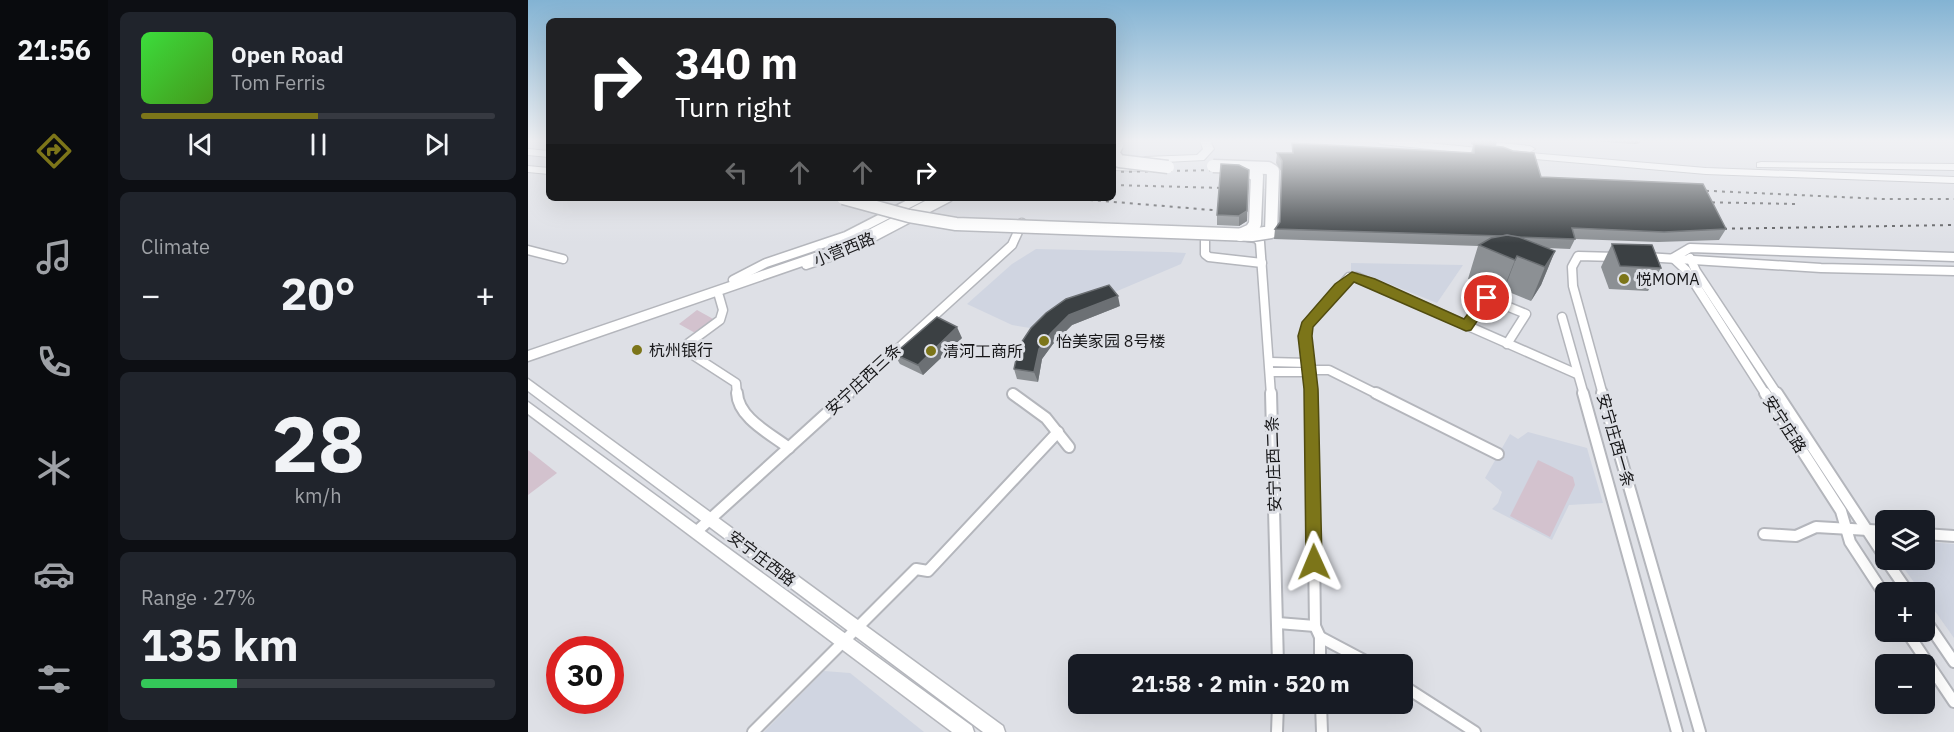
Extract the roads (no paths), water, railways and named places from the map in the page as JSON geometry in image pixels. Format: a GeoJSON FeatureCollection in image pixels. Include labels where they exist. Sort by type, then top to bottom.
{"type":"FeatureCollection","features":[{"type":"Feature","properties":{"kind":"highway"},"geometry":{"type":"LineString","coordinates":[[1246,235],[1255,224],[1256,175]]}},
{"type":"Feature","properties":{"kind":"highway"},"geometry":{"type":"LineString","coordinates":[[854,201],[909,216],[956,224],[1269,234],[1273,230],[1274,175]]}},
{"type":"Feature","properties":{"kind":"highway"},"geometry":{"type":"LineString","coordinates":[[1821,175],[1954,180]]}},
{"type":"Feature","properties":{"kind":"main road","name":"小营西路"},"geometry":{"type":"LineString","coordinates":[[528,356],[843,242],[924,201]]}},
{"type":"Feature","properties":{"kind":"main road","name":"小营西路"},"geometry":{"type":"LineString","coordinates":[[528,348],[844,247],[933,201]]}},
{"type":"Feature","properties":{"kind":"main road","name":"安宁庄西路"},"geometry":{"type":"LineString","coordinates":[[528,384],[997,732]]}},
{"type":"Feature","properties":{"kind":"main road","name":"安宁庄西路"},"geometry":{"type":"LineString","coordinates":[[528,407],[966,732]]}},
{"type":"Feature","properties":{"kind":"street","name":"小营西路"},"geometry":{"type":"LineString","coordinates":[[734,283],[766,263],[846,236],[914,201]]}},
{"type":"Feature","properties":{"kind":"street","name":"小营西路"},"geometry":{"type":"LineString","coordinates":[[734,283],[847,251],[942,201]]}},
{"type":"Feature","properties":{"kind":"street","name":"安宁庄西三条"},"geometry":{"type":"LineString","coordinates":[[696,532],[1012,245],[1023,221],[1191,227],[1191,230],[1205,236]]}},
{"type":"Feature","properties":{"kind":"street"},"geometry":{"type":"LineString","coordinates":[[1205,236],[1205,254],[1209,257],[1262,263]]}},
{"type":"Feature","properties":{"kind":"street","name":"安宁庄西二条"},"geometry":{"type":"LineString","coordinates":[[1205,236],[1256,238],[1260,242],[1270,367],[1278,654]]}},
{"type":"Feature","properties":{"kind":"street"},"geometry":{"type":"LineString","coordinates":[[1673,258],[1690,248],[1954,257]]}},
{"type":"Feature","properties":{"kind":"street"},"geometry":{"type":"LineString","coordinates":[[528,250],[562,259]]}},
{"type":"Feature","properties":{"kind":"street","name":"安宁庄西一条"},"geometry":{"type":"LineString","coordinates":[[1626,257],[1578,256],[1573,261],[1571,270],[1573,285],[1580,317],[1700,732]]}},
{"type":"Feature","properties":{"kind":"street"},"geometry":{"type":"LineString","coordinates":[[1638,257],[1690,258],[1821,268],[1954,271]]}},
{"type":"Feature","properties":{"kind":"street","name":"安宁庄路"},"geometry":{"type":"LineString","coordinates":[[1673,258],[1686,270],[1841,511],[1850,542],[1876,582]]}},
{"type":"Feature","properties":{"kind":"street","name":"安宁庄路"},"geometry":{"type":"LineString","coordinates":[[1690,258],[1696,271],[1875,542]]}},
{"type":"Feature","properties":{"kind":"street"},"geometry":{"type":"LineString","coordinates":[[1319,654],[1309,368],[1305,336],[1307,326],[1339,287],[1352,277],[1371,282],[1577,374]]}},
{"type":"Feature","properties":{"kind":"street"},"geometry":{"type":"LineString","coordinates":[[719,296],[723,310],[720,320],[682,348],[736,383],[737,403],[750,419],[789,448]]}},
{"type":"Feature","properties":{"kind":"street"},"geometry":{"type":"LineString","coordinates":[[1466,326],[1487,298],[1527,314],[1507,344]]}},
{"type":"Feature","properties":{"kind":"street"},"geometry":{"type":"LineString","coordinates":[[1562,317],[1677,732]]}},
{"type":"Feature","properties":{"kind":"street"},"geometry":{"type":"LineString","coordinates":[[1270,367],[1329,370],[1498,454]]}},
{"type":"Feature","properties":{"kind":"street"},"geometry":{"type":"LineString","coordinates":[[1013,394],[1046,418],[1069,447]]}},
{"type":"Feature","properties":{"kind":"street"},"geometry":{"type":"LineString","coordinates":[[753,732],[916,569],[928,572],[1058,432]]}},
{"type":"Feature","properties":{"kind":"street"},"geometry":{"type":"LineString","coordinates":[[1764,534],[1796,536],[1816,527],[1875,530]]}},
{"type":"Feature","properties":{"kind":"street"},"geometry":{"type":"LineString","coordinates":[[1935,535],[1954,536]]}},
{"type":"Feature","properties":{"kind":"street"},"geometry":{"type":"LineString","coordinates":[[1278,623],[1318,632],[1354,654]]}},
{"type":"Feature","properties":{"kind":"street"},"geometry":{"type":"LineString","coordinates":[[1935,634],[1954,662]]}},
{"type":"Feature","properties":{"kind":"street"},"geometry":{"type":"LineString","coordinates":[[1914,642],[1954,702]]}},
{"type":"Feature","properties":{"kind":"street"},"geometry":{"type":"LineString","coordinates":[[1413,692],[1475,732]]}},
{"type":"Feature","properties":{"kind":"street"},"geometry":{"type":"LineString","coordinates":[[1277,732],[1278,714]]}},
{"type":"Feature","properties":{"kind":"street"},"geometry":{"type":"LineString","coordinates":[[1321,714],[1322,732]]}},
{"type":"Feature","properties":{"kind":"railway"},"geometry":{"type":"LineString","coordinates":[[1116,185],[1297,190]]}},
{"type":"Feature","properties":{"kind":"railway"},"geometry":{"type":"LineString","coordinates":[[1690,190],[1883,199],[1954,199]]}},
{"type":"Feature","properties":{"kind":"railway"},"geometry":{"type":"LineString","coordinates":[[1102,201],[1297,217]]}},
{"type":"Feature","properties":{"kind":"railway"},"geometry":{"type":"LineString","coordinates":[[1696,202],[1795,204]]}},
{"type":"Feature","properties":{"kind":"railway"},"geometry":{"type":"LineString","coordinates":[[1708,229],[1954,225]]}},
{"type":"Feature","properties":{"kind":"place","name":"悦MOMA"},"geometry":{"type":"Point","coordinates":[1624,279]}},
{"type":"Feature","properties":{"kind":"place","name":"怡美家园 8号楼"},"geometry":{"type":"Point","coordinates":[1044,341]}},
{"type":"Feature","properties":{"kind":"place","name":"杭州银行"},"geometry":{"type":"Point","coordinates":[637,350]}},
{"type":"Feature","properties":{"kind":"place","name":"清河工商所"},"geometry":{"type":"Point","coordinates":[931,351]}}]}
